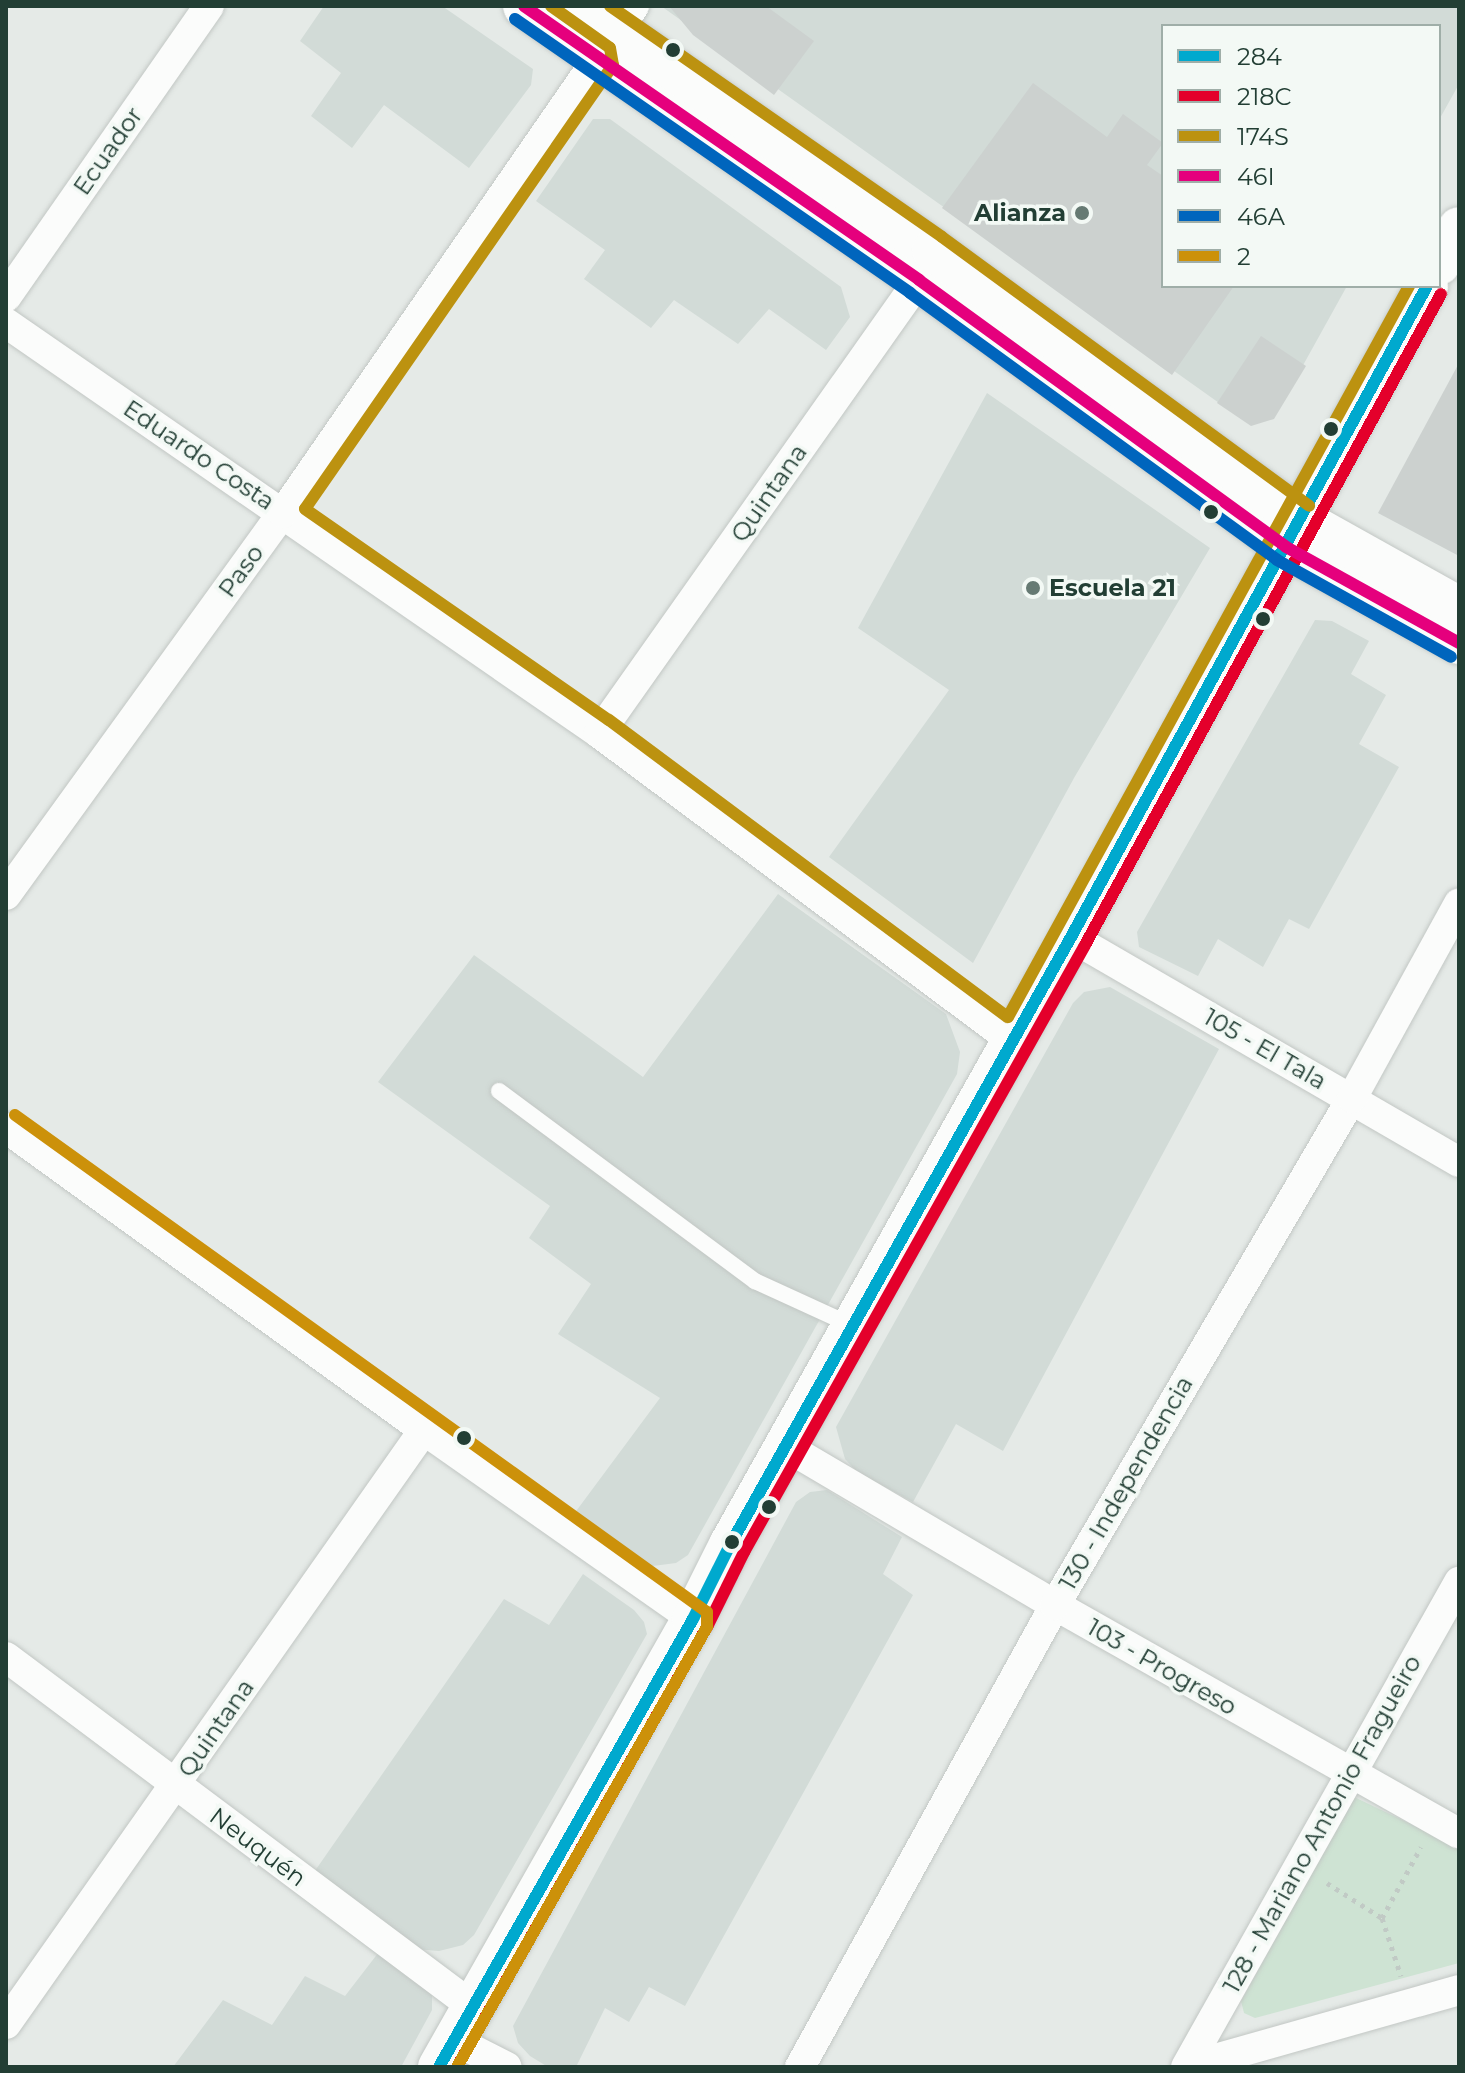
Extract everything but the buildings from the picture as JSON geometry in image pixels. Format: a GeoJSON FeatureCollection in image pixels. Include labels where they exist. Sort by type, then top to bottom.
{"type":"FeatureCollection","features":[{"type":"Feature","properties":{"kind":"main road"},"geometry":{"type":"LineString","coordinates":[[524,6],[616,32]]}},
{"type":"Feature","properties":{"kind":"main road"},"geometry":{"type":"LineString","coordinates":[[582,6],[926,265],[1293,533],[1459,643]]}},
{"type":"Feature","properties":{"kind":"main road"},"geometry":{"type":"LineString","coordinates":[[1441,260],[1459,228]]}},
{"type":"Feature","properties":{"kind":"main road"},"geometry":{"type":"LineString","coordinates":[[455,2038],[693,1619],[785,1446],[1071,937],[1426,288]]}},
{"type":"Feature","properties":{"kind":"main road"},"geometry":{"type":"LineString","coordinates":[[1293,533],[1459,608]]}},
{"type":"Feature","properties":{"kind":"street","name":"Ecuador"},"geometry":{"type":"LineString","coordinates":[[6,297],[209,6]]}},
{"type":"Feature","properties":{"kind":"street","name":"Paso"},"geometry":{"type":"LineString","coordinates":[[6,895],[283,513],[616,32]]}},
{"type":"Feature","properties":{"kind":"street","name":"Quintana"},"geometry":{"type":"LineString","coordinates":[[599,733],[926,265]]}},
{"type":"Feature","properties":{"kind":"street","name":"Eduardo Costa"},"geometry":{"type":"LineString","coordinates":[[6,323],[599,733],[1013,1041]]}},
{"type":"Feature","properties":{"kind":"street","name":"130 - Independencia"},"geometry":{"type":"LineString","coordinates":[[800,2067],[1055,1605],[1352,1098],[1459,903]]}},
{"type":"Feature","properties":{"kind":"street","name":"105 - El Tala"},"geometry":{"type":"LineString","coordinates":[[1071,937],[1459,1162]]}},
{"type":"Feature","properties":{"kind":"street"},"geometry":{"type":"LineString","coordinates":[[6,1128],[424,1430],[693,1619]]}},
{"type":"Feature","properties":{"kind":"street","name":"Quintana"},"geometry":{"type":"LineString","coordinates":[[6,2024],[424,1430]]}},
{"type":"Feature","properties":{"kind":"street","name":"103 - Progreso"},"geometry":{"type":"LineString","coordinates":[[785,1446],[1055,1605],[1447,1828]]}},
{"type":"Feature","properties":{"kind":"street","name":"128 - Mariano Antonio Fragueiro"},"geometry":{"type":"LineString","coordinates":[[1186,2067],[1459,1582]]}},
{"type":"Feature","properties":{"kind":"street","name":"Neuquén"},"geometry":{"type":"LineString","coordinates":[[6,1657],[176,1786],[455,2038],[507,2067]]}},
{"type":"Feature","properties":{"kind":"street"},"geometry":{"type":"LineString","coordinates":[[1186,2067],[1459,1990]]}},
{"type":"Feature","properties":{"kind":"lane"},"geometry":{"type":"LineString","coordinates":[[499,1091],[755,1281],[852,1326]]}},
{"type":"Feature","properties":{"kind":"path"},"geometry":{"type":"LineString","coordinates":[[1382,1918],[1447,1828]]}},
{"type":"Feature","properties":{"kind":"path"},"geometry":{"type":"LineString","coordinates":[[1300,1865],[1382,1918],[1410,2003]]}},
{"type":"Feature","properties":{"kind":"shaded area"},"geometry":{"type":"Polygon","coordinates":[[[324,6],[442,6],[533,69],[531,85],[469,168],[384,105],[352,148],[311,116],[341,73],[300,41],[324,6]]]}},
{"type":"Feature","properties":{"kind":"shaded area"},"geometry":{"type":"Polygon","coordinates":[[[661,6],[1459,6],[1459,84],[1441,116],[1441,24],[1161,24],[1161,288],[1346,288],[1276,414],[1243,420],[661,6]]]}},
{"type":"Feature","properties":{"kind":"shaded area"},"geometry":{"type":"Polygon","coordinates":[[[593,119],[610,119],[841,287],[850,317],[826,350],[769,309],[738,344],[674,300],[651,328],[584,279],[605,250],[536,201],[593,119]]]}},
{"type":"Feature","properties":{"kind":"shaded area","name":"Escuela 21"},"geometry":{"type":"Polygon","coordinates":[[[987,393],[1210,548],[1074,778],[973,963],[829,857],[949,690],[858,628],[987,393]]]}},
{"type":"Feature","properties":{"kind":"shaded area"},"geometry":{"type":"Polygon","coordinates":[[[1315,620],[1332,621],[1369,641],[1351,674],[1386,695],[1359,744],[1399,767],[1309,929],[1289,919],[1263,967],[1218,939],[1198,976],[1139,947],[1137,932],[1315,620]]]}},
{"type":"Feature","properties":{"kind":"shaded area"},"geometry":{"type":"Polygon","coordinates":[[[778,894],[946,1014],[960,1052],[957,1074],[688,1555],[676,1563],[645,1567],[571,1518],[660,1398],[558,1334],[591,1284],[529,1238],[550,1206],[378,1082],[474,955],[643,1077],[778,894]]]}},
{"type":"Feature","properties":{"kind":"shaded area"},"geometry":{"type":"Polygon","coordinates":[[[1110,987],[1219,1049],[1003,1451],[956,1424],[913,1502],[857,1472],[845,1459],[836,1427],[1073,1003],[1084,992],[1110,987]]]}},
{"type":"Feature","properties":{"kind":"shaded area"},"geometry":{"type":"Polygon","coordinates":[[[827,1490],[902,1537],[883,1574],[913,1595],[685,2006],[649,1987],[629,2022],[605,2008],[576,2067],[548,2067],[530,2056],[518,2043],[513,2026],[796,1502],[810,1492],[827,1490]]]}},
{"type":"Feature","properties":{"kind":"shaded area"},"geometry":{"type":"Polygon","coordinates":[[[583,1574],[634,1610],[644,1622],[647,1634],[474,1935],[463,1945],[439,1951],[414,1949],[310,1878],[504,1599],[549,1625],[583,1574]]]}},
{"type":"Feature","properties":{"kind":"shaded area"},"geometry":{"type":"Polygon","coordinates":[[[382,1948],[432,1990],[432,2010],[401,2067],[173,2067],[223,2000],[272,2025],[305,1976],[345,1996],[382,1948]]]}},
{"type":"Feature","properties":{"kind":"green space"},"geometry":{"type":"Polygon","coordinates":[[[1354,1797],[1459,1847],[1459,1963],[1255,2018],[1244,2013],[1241,2001],[1354,1797]]]}},
{"type":"Feature","properties":{"kind":"transit line","name":"46I"},"geometry":{"type":"LineString","coordinates":[[524,6],[919,280],[1286,547],[1459,643]]}},
{"type":"Feature","properties":{"kind":"transit line","name":"174S"},"geometry":{"type":"LineString","coordinates":[[551,6],[610,48],[613,65],[305,509],[609,720],[1008,1017],[1408,288]]}},
{"type":"Feature","properties":{"kind":"transit line","name":"174S"},"geometry":{"type":"LineString","coordinates":[[610,6],[942,237],[1309,506]]}},
{"type":"Feature","properties":{"kind":"transit line","name":"46A"},"geometry":{"type":"LineString","coordinates":[[515,19],[910,293],[1277,560],[1451,657]]}},
{"type":"Feature","properties":{"kind":"transit line","name":"284"},"geometry":{"type":"LineString","coordinates":[[439,2067],[693,1619],[730,1545],[1071,937],[1426,288]]}},
{"type":"Feature","properties":{"kind":"transit line","name":"218C"},"geometry":{"type":"LineString","coordinates":[[457,2067],[707,1627],[744,1552],[1085,945],[1441,294]]}},
{"type":"Feature","properties":{"kind":"transit line","name":"2"},"geometry":{"type":"LineString","coordinates":[[15,1115],[707,1612],[707,1627],[457,2067]]}},
{"type":"Feature","properties":{"kind":"place","name":"Alianza"},"geometry":{"type":"Point","coordinates":[1082,213]}},
{"type":"Feature","properties":{"kind":"place","name":"Escuela 21"},"geometry":{"type":"Point","coordinates":[1033,588]}}]}
